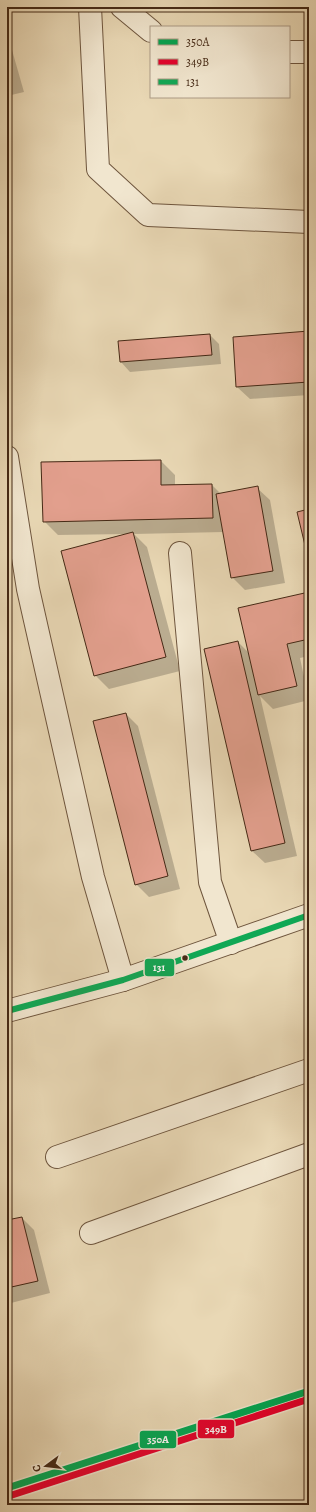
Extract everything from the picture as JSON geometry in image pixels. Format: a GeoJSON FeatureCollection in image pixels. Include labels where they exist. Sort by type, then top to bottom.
{"type":"FeatureCollection","features":[{"type":"Feature","properties":{"kind":"street"},"geometry":{"type":"LineString","coordinates":[[90,7],[98,169],[148,215],[309,222]]}},
{"type":"Feature","properties":{"kind":"street"},"geometry":{"type":"LineString","coordinates":[[122,7],[150,30]]}},
{"type":"Feature","properties":{"kind":"street"},"geometry":{"type":"LineString","coordinates":[[290,52],[309,52]]}},
{"type":"Feature","properties":{"kind":"street"},"geometry":{"type":"LineString","coordinates":[[7,457],[28,588],[93,877],[123,980]]}},
{"type":"Feature","properties":{"kind":"street"},"geometry":{"type":"LineString","coordinates":[[180,553],[210,882],[230,943]]}},
{"type":"Feature","properties":{"kind":"street"},"geometry":{"type":"LineString","coordinates":[[7,1011],[123,980],[309,915]]}},
{"type":"Feature","properties":{"kind":"street"},"geometry":{"type":"LineString","coordinates":[[57,1157],[309,1070]]}},
{"type":"Feature","properties":{"kind":"street"},"geometry":{"type":"LineString","coordinates":[[91,1233],[309,1154]]}},
{"type":"Feature","properties":{"kind":"building"},"geometry":{"type":"Polygon","coordinates":[[[309,331],[309,382],[236,387],[233,337],[309,331]]]}},
{"type":"Feature","properties":{"kind":"building"},"geometry":{"type":"Polygon","coordinates":[[[210,334],[212,355],[120,362],[118,341],[210,334]]]}},
{"type":"Feature","properties":{"kind":"building"},"geometry":{"type":"Polygon","coordinates":[[[161,460],[161,485],[212,484],[213,518],[43,522],[41,462],[161,460]]]}},
{"type":"Feature","properties":{"kind":"building"},"geometry":{"type":"Polygon","coordinates":[[[258,486],[273,571],[231,578],[216,494],[258,486]]]}},
{"type":"Feature","properties":{"kind":"building"},"geometry":{"type":"Polygon","coordinates":[[[309,509],[309,562],[297,512],[309,509]]]}},
{"type":"Feature","properties":{"kind":"building"},"geometry":{"type":"Polygon","coordinates":[[[133,532],[166,657],[94,676],[61,551],[133,532]]]}},
{"type":"Feature","properties":{"kind":"building"},"geometry":{"type":"Polygon","coordinates":[[[309,592],[309,639],[287,644],[297,686],[258,695],[238,608],[309,592]]]}},
{"type":"Feature","properties":{"kind":"building"},"geometry":{"type":"Polygon","coordinates":[[[238,641],[285,843],[251,851],[204,649],[238,641]]]}},
{"type":"Feature","properties":{"kind":"building"},"geometry":{"type":"Polygon","coordinates":[[[126,713],[168,876],[135,885],[93,721],[126,713]]]}},
{"type":"Feature","properties":{"kind":"building"},"geometry":{"type":"Polygon","coordinates":[[[22,1217],[38,1281],[7,1288],[7,1220],[22,1217]]]}},
{"type":"Feature","properties":{"kind":"transit line","name":"131"},"geometry":{"type":"LineString","coordinates":[[7,1011],[123,980],[309,915]]}},
{"type":"Feature","properties":{"kind":"transit line","name":"350А"},"geometry":{"type":"LineString","coordinates":[[7,1488],[309,1391]]}},
{"type":"Feature","properties":{"kind":"transit line","name":"349В"},"geometry":{"type":"LineString","coordinates":[[9,1496],[309,1399]]}}]}
